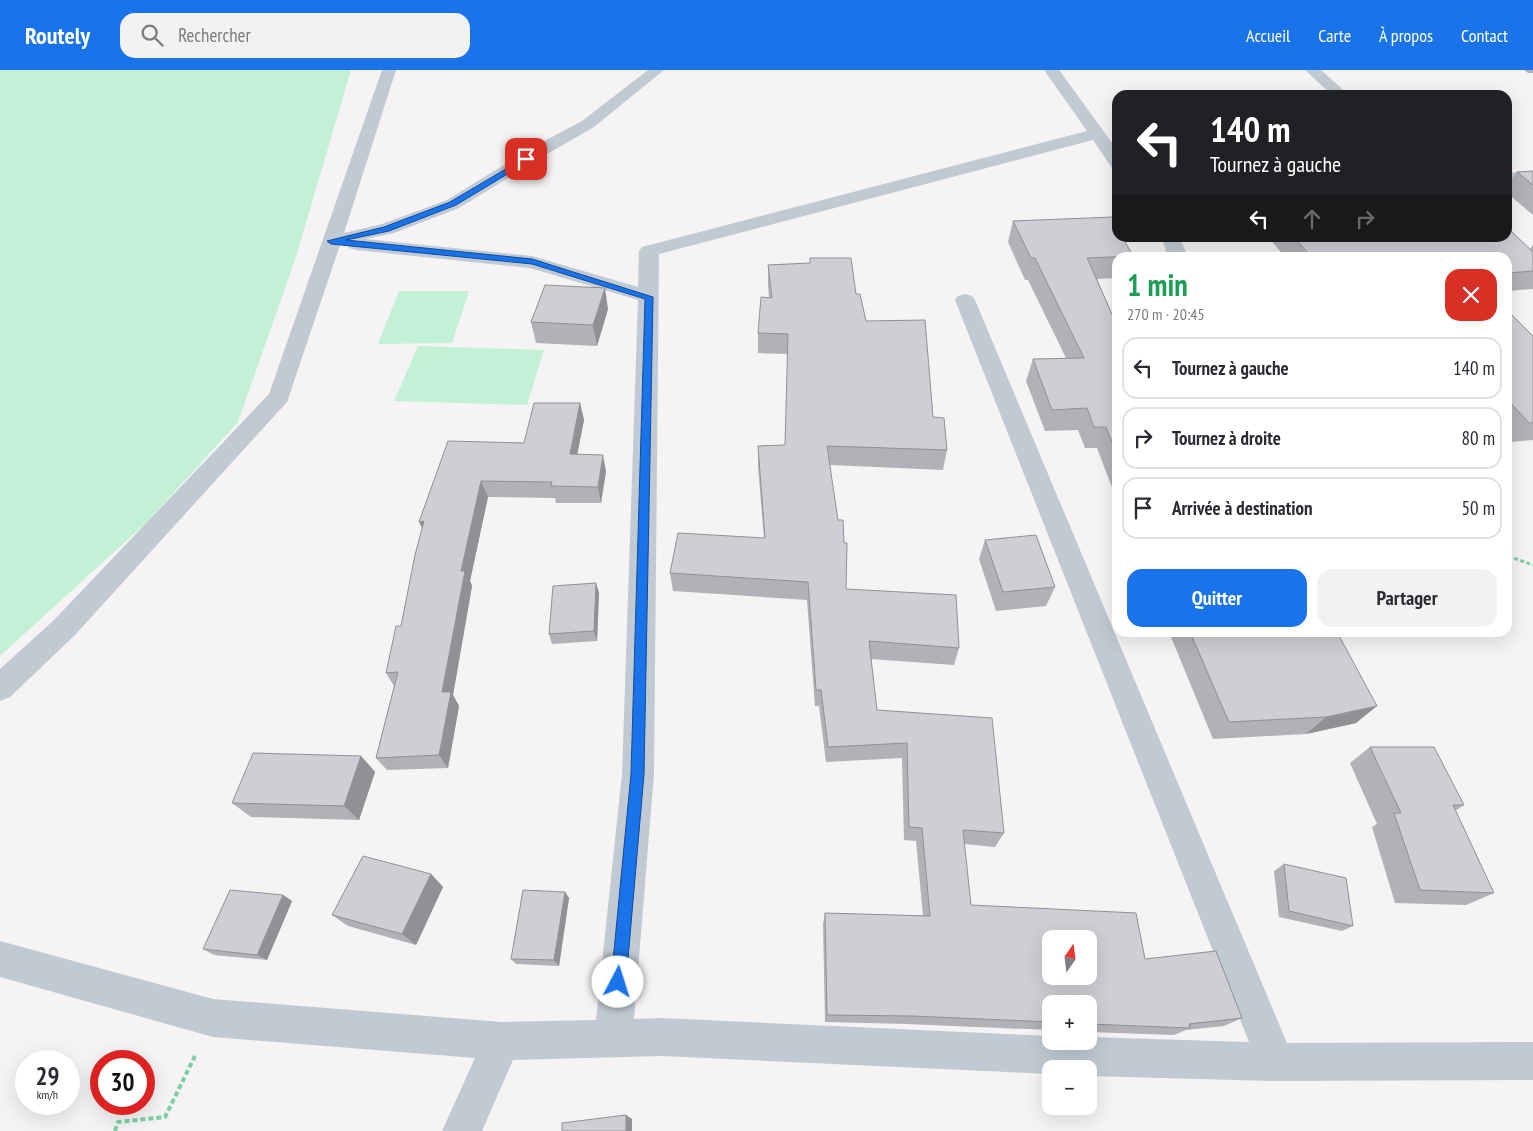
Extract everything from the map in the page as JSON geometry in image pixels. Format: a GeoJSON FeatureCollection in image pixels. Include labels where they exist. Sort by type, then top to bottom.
{"type":"FeatureCollection","features":[{"type":"Feature","properties":{"kind":"street"},"geometry":{"type":"LineString","coordinates":[[0,688],[64,628],[279,397],[389,70]]}},
{"type":"Feature","properties":{"kind":"street"},"geometry":{"type":"LineString","coordinates":[[331,241],[387,229],[453,204],[541,150],[588,124],[657,70]]}},
{"type":"Feature","properties":{"kind":"street"},"geometry":{"type":"LineString","coordinates":[[1051,70],[1112,156]]}},
{"type":"Feature","properties":{"kind":"street"},"geometry":{"type":"LineString","coordinates":[[1312,70],[1335,90]]}},
{"type":"Feature","properties":{"kind":"street"},"geometry":{"type":"LineString","coordinates":[[613,1038],[638,774],[649,251],[1096,134]]}},
{"type":"Feature","properties":{"kind":"street"},"geometry":{"type":"LineString","coordinates":[[1512,178],[1533,176]]}},
{"type":"Feature","properties":{"kind":"street"},"geometry":{"type":"LineString","coordinates":[[331,241],[532,262],[649,297]]}},
{"type":"Feature","properties":{"kind":"street"},"geometry":{"type":"LineString","coordinates":[[966,300],[1276,1062]]}},
{"type":"Feature","properties":{"kind":"street"},"geometry":{"type":"LineString","coordinates":[[0,959],[213,1018],[323,1028],[502,1040],[662,1037],[1009,1054],[1276,1062],[1533,1061]]}},
{"type":"Feature","properties":{"kind":"street"},"geometry":{"type":"LineString","coordinates":[[462,1131],[502,1040]]}},
{"type":"Feature","properties":{"kind":"path"},"geometry":{"type":"LineString","coordinates":[[1512,557],[1533,565]]}},
{"type":"Feature","properties":{"kind":"path"},"geometry":{"type":"LineString","coordinates":[[115,1131],[118,1122],[165,1117],[213,1018]]}},
{"type":"Feature","properties":{"kind":"green space"},"geometry":{"type":"Polygon","coordinates":[[[0,70],[351,70],[295,260],[238,422],[146,523],[0,656],[0,70]]]}},
{"type":"Feature","properties":{"kind":"green space"},"geometry":{"type":"Polygon","coordinates":[[[399,291],[469,291],[452,343],[378,344],[399,291]]]}},
{"type":"Feature","properties":{"kind":"green space"},"geometry":{"type":"Polygon","coordinates":[[[418,346],[544,350],[527,405],[394,401],[418,346]]]}},
{"type":"Feature","properties":{"kind":"building"},"geometry":{"type":"Polygon","coordinates":[[[1533,171],[1533,185],[1517,172],[1533,171]]]}},
{"type":"Feature","properties":{"kind":"building"},"geometry":{"type":"Polygon","coordinates":[[[1112,217],[1112,242],[1125,242],[1131,252],[1112,252],[1112,257],[1087,258],[1112,314],[1112,442],[1106,427],[1094,427],[1087,408],[1052,410],[1033,359],[1084,358],[1035,258],[1031,258],[1013,221],[1112,217]]]}},
{"type":"Feature","properties":{"kind":"building"},"geometry":{"type":"Polygon","coordinates":[[[1512,232],[1533,252],[1533,271],[1512,273],[1512,252],[1307,252],[1298,242],[1512,242],[1512,232]]]}},
{"type":"Feature","properties":{"kind":"building"},"geometry":{"type":"Polygon","coordinates":[[[810,258],[851,258],[856,294],[860,294],[866,321],[925,320],[933,417],[944,418],[947,450],[827,446],[838,520],[843,520],[844,543],[847,543],[846,589],[956,595],[959,648],[869,641],[877,710],[992,718],[1004,833],[963,830],[971,905],[1136,913],[1145,959],[1216,951],[1242,1018],[1189,1024],[1190,1028],[1097,1024],[1097,995],[1042,995],[1042,1022],[912,1016],[827,1015],[825,913],[930,916],[922,828],[909,827],[907,743],[828,747],[821,690],[816,690],[808,582],[670,573],[678,533],[765,538],[758,446],[785,445],[788,334],[758,333],[761,297],[772,298],[768,265],[810,263],[810,258]]]}},
{"type":"Feature","properties":{"kind":"building"},"geometry":{"type":"Polygon","coordinates":[[[545,285],[605,288],[593,325],[531,322],[545,285]]]}},
{"type":"Feature","properties":{"kind":"building"},"geometry":{"type":"Polygon","coordinates":[[[1512,315],[1533,336],[1533,423],[1529,423],[1512,404],[1512,315]]]}},
{"type":"Feature","properties":{"kind":"building"},"geometry":{"type":"Polygon","coordinates":[[[534,403],[580,403],[570,454],[603,455],[598,487],[551,486],[552,482],[481,481],[461,571],[465,571],[442,692],[451,692],[439,755],[376,758],[398,672],[386,673],[396,626],[401,626],[415,555],[424,521],[419,522],[448,441],[524,443],[534,403]]]}},
{"type":"Feature","properties":{"kind":"building"},"geometry":{"type":"Polygon","coordinates":[[[1036,535],[1055,587],[1003,592],[985,540],[1036,535]]]}},
{"type":"Feature","properties":{"kind":"building"},"geometry":{"type":"Polygon","coordinates":[[[596,583],[594,631],[549,634],[553,586],[596,583]]]}},
{"type":"Feature","properties":{"kind":"building"},"geometry":{"type":"Polygon","coordinates":[[[1192,637],[1340,637],[1377,706],[1326,717],[1229,722],[1192,637]]]}},
{"type":"Feature","properties":{"kind":"building"},"geometry":{"type":"Polygon","coordinates":[[[1370,747],[1434,747],[1464,805],[1453,805],[1494,893],[1420,890],[1394,813],[1401,813],[1370,747]]]}},
{"type":"Feature","properties":{"kind":"building"},"geometry":{"type":"Polygon","coordinates":[[[253,753],[361,756],[344,806],[232,803],[253,753]]]}},
{"type":"Feature","properties":{"kind":"building"},"geometry":{"type":"Polygon","coordinates":[[[363,856],[431,874],[402,934],[332,915],[363,856]]]}},
{"type":"Feature","properties":{"kind":"building"},"geometry":{"type":"Polygon","coordinates":[[[1284,864],[1346,878],[1353,926],[1289,911],[1284,864]]]}},
{"type":"Feature","properties":{"kind":"building"},"geometry":{"type":"Polygon","coordinates":[[[230,890],[283,895],[257,955],[203,949],[230,890]]]}},
{"type":"Feature","properties":{"kind":"building"},"geometry":{"type":"Polygon","coordinates":[[[523,890],[565,892],[554,960],[511,959],[523,890]]]}},
{"type":"Feature","properties":{"kind":"building"},"geometry":{"type":"Polygon","coordinates":[[[626,1115],[626,1131],[562,1131],[562,1123],[626,1115]]]}},
{"type":"Feature","properties":{"kind":"route"},"geometry":{"type":"LineString","coordinates":[[526,159],[453,204],[387,229],[331,241],[532,262],[649,297],[638,774],[618,982]]}}]}
